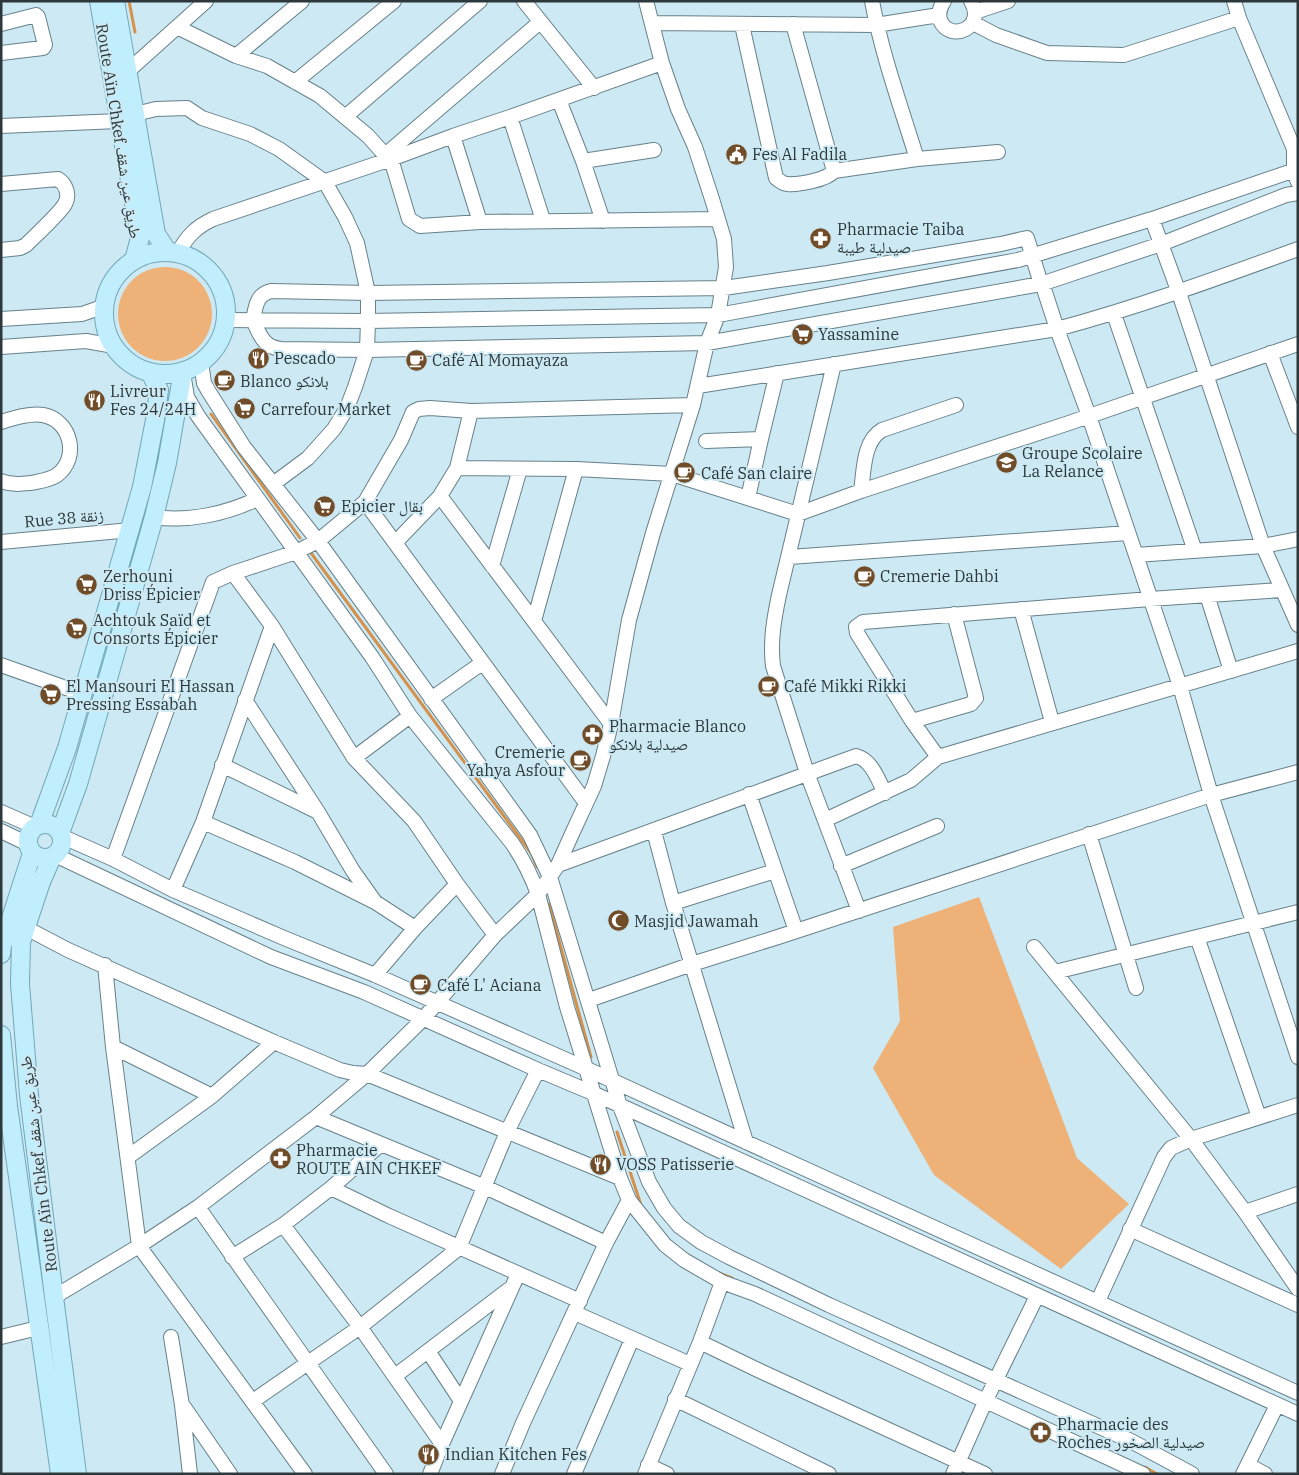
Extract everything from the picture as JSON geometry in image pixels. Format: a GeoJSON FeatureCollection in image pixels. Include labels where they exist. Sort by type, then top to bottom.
{"type":"FeatureCollection","features":[{"type":"Feature","properties":{"kind":"main road","name":"Route Aïn Chkef طريق عين شقف"},"geometry":{"type":"LineString","coordinates":[[98,1],[156,234],[173,252]]}},
{"type":"Feature","properties":{"kind":"main road","name":"Route Aïn Chkef طريق عين شقف"},"geometry":{"type":"LineString","coordinates":[[115,1],[128,72],[127,117],[140,238],[134,260]]}},
{"type":"Feature","properties":{"kind":"main road"},"geometry":{"type":"LineString","coordinates":[[173,252],[195,259],[213,275],[220,286],[224,298],[226,320],[216,346],[201,362],[183,370],[170,373],[150,372],[127,360],[114,346],[106,328],[104,306],[108,292],[115,279],[134,260],[150,254],[173,252]]}},
{"type":"Feature","properties":{"kind":"main road"},"geometry":{"type":"LineString","coordinates":[[30,848],[41,858],[53,856],[60,849],[60,834],[78,784],[154,517],[167,462],[183,370]]}},
{"type":"Feature","properties":{"kind":"main road"},"geometry":{"type":"LineString","coordinates":[[1,954],[30,848],[29,835],[37,826],[67,748],[131,530],[150,447],[159,390],[150,372]]}},
{"type":"Feature","properties":{"kind":"main road"},"geometry":{"type":"LineString","coordinates":[[37,826],[53,826],[60,834]]}},
{"type":"Feature","properties":{"kind":"main road","name":"Route Aïn Chkef طريق عين شقف"},"geometry":{"type":"LineString","coordinates":[[53,856],[21,942],[21,1009],[29,1095],[77,1474]]}},
{"type":"Feature","properties":{"kind":"main road","name":"Route Aïn Chkef طريق عين شقف"},"geometry":{"type":"LineString","coordinates":[[1,1035],[8,1106],[60,1474]]}},
{"type":"Feature","properties":{"kind":"street"},"geometry":{"type":"LineString","coordinates":[[128,72],[206,1]]}},
{"type":"Feature","properties":{"kind":"street"},"geometry":{"type":"LineString","coordinates":[[236,56],[302,1]]}},
{"type":"Feature","properties":{"kind":"street"},"geometry":{"type":"LineString","coordinates":[[295,82],[394,1]]}},
{"type":"Feature","properties":{"kind":"street"},"geometry":{"type":"LineString","coordinates":[[345,117],[480,1]]}},
{"type":"Feature","properties":{"kind":"street"},"geometry":{"type":"LineString","coordinates":[[524,1],[594,88]]}},
{"type":"Feature","properties":{"kind":"street"},"geometry":{"type":"LineString","coordinates":[[54,1297],[139,1246],[198,1207],[316,1117],[367,1074],[423,1019],[495,935],[538,894],[554,871],[586,803],[601,764],[611,724],[629,620],[653,533],[693,405],[707,344],[718,315],[726,267],[724,239],[718,219],[695,147],[678,109],[662,63],[646,1]]}},
{"type":"Feature","properties":{"kind":"street"},"geometry":{"type":"LineString","coordinates":[[872,1],[876,26],[918,158]]}},
{"type":"Feature","properties":{"kind":"street"},"geometry":{"type":"LineString","coordinates":[[944,1],[939,9],[939,15],[943,25],[953,31],[964,30],[973,12],[1008,1]]}},
{"type":"Feature","properties":{"kind":"street"},"geometry":{"type":"LineString","coordinates":[[226,320],[368,321],[718,315],[1033,256],[1296,174],[1294,149],[1239,18],[1234,1]]}},
{"type":"Feature","properties":{"kind":"street"},"geometry":{"type":"LineString","coordinates":[[973,12],[996,35],[1047,53],[1124,55],[1239,18]]}},
{"type":"Feature","properties":{"kind":"street"},"geometry":{"type":"LineString","coordinates":[[1,24],[36,15],[45,45],[43,48],[1,53]]}},
{"type":"Feature","properties":{"kind":"street"},"geometry":{"type":"LineString","coordinates":[[652,23],[876,26],[939,15]]}},
{"type":"Feature","properties":{"kind":"street"},"geometry":{"type":"LineString","coordinates":[[388,157],[540,22]]}},
{"type":"Feature","properties":{"kind":"street"},"geometry":{"type":"LineString","coordinates":[[793,24],[834,172]]}},
{"type":"Feature","properties":{"kind":"street"},"geometry":{"type":"LineString","coordinates":[[742,25],[776,178],[786,184],[819,180],[834,172],[918,158],[998,152]]}},
{"type":"Feature","properties":{"kind":"street"},"geometry":{"type":"LineString","coordinates":[[177,27],[236,56],[267,66],[320,96],[368,136],[388,157],[409,219],[420,226],[543,220],[718,219]]}},
{"type":"Feature","properties":{"kind":"street"},"geometry":{"type":"LineString","coordinates":[[173,252],[202,224],[325,182],[388,157],[510,117],[662,63]]}},
{"type":"Feature","properties":{"kind":"street"},"geometry":{"type":"LineString","coordinates":[[559,100],[603,221]]}},
{"type":"Feature","properties":{"kind":"street"},"geometry":{"type":"LineString","coordinates":[[1,126],[127,117],[156,109],[187,108],[202,118],[250,134],[279,149],[325,182],[357,243],[368,293],[367,350],[350,401],[334,429],[308,458],[273,484]]}},
{"type":"Feature","properties":{"kind":"street"},"geometry":{"type":"LineString","coordinates":[[510,117],[543,220]]}},
{"type":"Feature","properties":{"kind":"street"},"geometry":{"type":"LineString","coordinates":[[453,136],[480,222]]}},
{"type":"Feature","properties":{"kind":"street"},"geometry":{"type":"LineString","coordinates":[[582,161],[654,150]]}},
{"type":"Feature","properties":{"kind":"street"},"geometry":{"type":"LineString","coordinates":[[1,184],[58,179],[62,181],[67,191],[65,205],[26,245],[20,248],[1,250]]}},
{"type":"Feature","properties":{"kind":"street"},"geometry":{"type":"LineString","coordinates":[[1298,193],[1286,195],[1160,244],[1041,284],[707,344],[367,350],[272,348],[265,342],[253,320],[258,298],[261,294],[272,291],[368,293],[724,288],[828,273],[1027,238],[1041,284],[1089,416],[1180,686],[1211,795],[1298,1057]]}},
{"type":"Feature","properties":{"kind":"street"},"geometry":{"type":"LineString","coordinates":[[1152,219],[1179,293],[1263,546],[1298,625]]}},
{"type":"Feature","properties":{"kind":"street"},"geometry":{"type":"LineString","coordinates":[[698,386],[1057,329],[1114,314],[1179,293],[1298,249]]}},
{"type":"Feature","properties":{"kind":"street"},"geometry":{"type":"LineString","coordinates":[[1,319],[82,314],[104,306]]}},
{"type":"Feature","properties":{"kind":"street"},"geometry":{"type":"LineString","coordinates":[[1114,314],[1196,551]]}},
{"type":"Feature","properties":{"kind":"street"},"geometry":{"type":"LineString","coordinates":[[1,347],[86,341],[114,346]]}},
{"type":"Feature","properties":{"kind":"street"},"geometry":{"type":"LineString","coordinates":[[457,468],[576,469],[672,474],[798,514],[1298,344]]}},
{"type":"Feature","properties":{"kind":"street"},"geometry":{"type":"LineString","coordinates":[[1270,353],[1294,405],[1298,427]]}},
{"type":"Feature","properties":{"kind":"street"},"geometry":{"type":"LineString","coordinates":[[201,362],[204,383],[244,447],[318,541],[554,871],[620,1106],[649,1182],[664,1208],[679,1226],[701,1242],[729,1257],[829,1305],[1131,1441],[1192,1474]]}},
{"type":"Feature","properties":{"kind":"street"},"geometry":{"type":"LineString","coordinates":[[834,364],[779,594],[771,631],[771,649],[773,666],[807,773],[859,910]]}},
{"type":"Feature","properties":{"kind":"street"},"geometry":{"type":"LineString","coordinates":[[183,370],[187,397],[192,407],[372,657],[410,716],[512,843],[532,876],[567,1007],[620,1178],[629,1200],[665,1245],[684,1260],[722,1282],[755,1294],[1143,1474]]}},
{"type":"Feature","properties":{"kind":"street"},"geometry":{"type":"LineString","coordinates":[[748,498],[777,373]]}},
{"type":"Feature","properties":{"kind":"street"},"geometry":{"type":"LineString","coordinates":[[113,858],[213,582],[219,578],[296,552],[318,541],[365,502],[401,440],[413,412],[419,409],[430,408],[471,410],[693,405]]}},
{"type":"Feature","properties":{"kind":"street"},"geometry":{"type":"LineString","coordinates":[[861,491],[868,448],[875,434],[956,405]]}},
{"type":"Feature","properties":{"kind":"street"},"geometry":{"type":"LineString","coordinates":[[395,543],[440,496],[457,468],[471,410]]}},
{"type":"Feature","properties":{"kind":"street"},"geometry":{"type":"LineString","coordinates":[[1,422],[25,416],[44,415],[54,419],[63,426],[69,436],[71,448],[70,458],[65,466],[58,474],[49,479],[18,485],[1,481]]}},
{"type":"Feature","properties":{"kind":"street"},"geometry":{"type":"LineString","coordinates":[[706,441],[761,439]]}},
{"type":"Feature","properties":{"kind":"street"},"geometry":{"type":"LineString","coordinates":[[492,566],[520,469]]}},
{"type":"Feature","properties":{"kind":"street"},"geometry":{"type":"LineString","coordinates":[[534,621],[576,469]]}},
{"type":"Feature","properties":{"kind":"street"},"geometry":{"type":"LineString","coordinates":[[440,496],[611,724]]}},
{"type":"Feature","properties":{"kind":"street"},"geometry":{"type":"LineString","coordinates":[[154,517],[206,516],[233,509],[257,499]]}},
{"type":"Feature","properties":{"kind":"street"},"geometry":{"type":"LineString","coordinates":[[365,502],[586,803]]}},
{"type":"Feature","properties":{"kind":"street","name":"Rue 38 زنقة"},"geometry":{"type":"LineString","coordinates":[[1,542],[131,530]]}},
{"type":"Feature","properties":{"kind":"street"},"geometry":{"type":"LineString","coordinates":[[789,557],[1128,533]]}},
{"type":"Feature","properties":{"kind":"street"},"geometry":{"type":"LineString","coordinates":[[1136,555],[1263,546],[1298,539]]}},
{"type":"Feature","properties":{"kind":"street"},"geometry":{"type":"LineString","coordinates":[[233,573],[272,626],[354,758],[414,821],[495,935]]}},
{"type":"Feature","properties":{"kind":"street"},"geometry":{"type":"LineString","coordinates":[[938,757],[912,721],[857,633],[856,627],[862,622],[1281,590]]}},
{"type":"Feature","properties":{"kind":"street"},"geometry":{"type":"LineString","coordinates":[[1207,595],[1231,671]]}},
{"type":"Feature","properties":{"kind":"street"},"geometry":{"type":"LineString","coordinates":[[1021,609],[1052,722]]}},
{"type":"Feature","properties":{"kind":"street"},"geometry":{"type":"LineString","coordinates":[[912,721],[971,704],[976,698],[954,614]]}},
{"type":"Feature","properties":{"kind":"street"},"geometry":{"type":"LineString","coordinates":[[173,890],[203,822],[272,626]]}},
{"type":"Feature","properties":{"kind":"street"},"geometry":{"type":"LineString","coordinates":[[825,820],[911,780],[938,757],[1298,650]]}},
{"type":"Feature","properties":{"kind":"street"},"geometry":{"type":"LineString","coordinates":[[431,699],[482,662]]}},
{"type":"Feature","properties":{"kind":"street"},"geometry":{"type":"LineString","coordinates":[[1,665],[83,694]]}},
{"type":"Feature","properties":{"kind":"street"},"geometry":{"type":"LineString","coordinates":[[245,700],[318,812],[353,871],[375,902]]}},
{"type":"Feature","properties":{"kind":"street"},"geometry":{"type":"LineString","coordinates":[[354,758],[410,716]]}},
{"type":"Feature","properties":{"kind":"street"},"geometry":{"type":"LineString","coordinates":[[554,871],[749,794],[856,756],[869,762],[885,793]]}},
{"type":"Feature","properties":{"kind":"street"},"geometry":{"type":"LineString","coordinates":[[222,766],[318,812]]}},
{"type":"Feature","properties":{"kind":"street"},"geometry":{"type":"LineString","coordinates":[[589,1000],[692,964],[1089,834],[1211,795],[1298,772]]}},
{"type":"Feature","properties":{"kind":"street"},"geometry":{"type":"LineString","coordinates":[[749,794],[796,931]]}},
{"type":"Feature","properties":{"kind":"street"},"geometry":{"type":"LineString","coordinates":[[1,812],[37,826]]}},
{"type":"Feature","properties":{"kind":"street"},"geometry":{"type":"LineString","coordinates":[[203,822],[295,862],[375,902],[415,928]]}},
{"type":"Feature","properties":{"kind":"street"},"geometry":{"type":"LineString","coordinates":[[841,866],[937,826]]}},
{"type":"Feature","properties":{"kind":"street"},"geometry":{"type":"LineString","coordinates":[[1,831],[30,848]]}},
{"type":"Feature","properties":{"kind":"street"},"geometry":{"type":"LineString","coordinates":[[654,831],[673,903],[746,1142]]}},
{"type":"Feature","properties":{"kind":"street"},"geometry":{"type":"LineString","coordinates":[[60,834],[113,858],[173,890],[375,975],[587,1068],[1298,1393]]}},
{"type":"Feature","properties":{"kind":"street"},"geometry":{"type":"LineString","coordinates":[[1089,834],[1136,988]]}},
{"type":"Feature","properties":{"kind":"street"},"geometry":{"type":"LineString","coordinates":[[53,856],[271,956],[364,992],[595,1094],[1298,1414]]}},
{"type":"Feature","properties":{"kind":"street"},"geometry":{"type":"LineString","coordinates":[[673,903],[775,871]]}},
{"type":"Feature","properties":{"kind":"street"},"geometry":{"type":"LineString","coordinates":[[375,975],[415,928],[457,884]]}},
{"type":"Feature","properties":{"kind":"street"},"geometry":{"type":"LineString","coordinates":[[1055,972],[1298,912]]}},
{"type":"Feature","properties":{"kind":"street"},"geometry":{"type":"LineString","coordinates":[[26,928],[68,950],[340,1070],[367,1074],[620,1178]]}},
{"type":"Feature","properties":{"kind":"street"},"geometry":{"type":"LineString","coordinates":[[1197,937],[1259,1117]]}},
{"type":"Feature","properties":{"kind":"street"},"geometry":{"type":"LineString","coordinates":[[1034,947],[1191,1139],[1298,1288]]}},
{"type":"Feature","properties":{"kind":"street"},"geometry":{"type":"LineString","coordinates":[[105,965],[113,1047],[139,1246],[305,1474]]}},
{"type":"Feature","properties":{"kind":"street"},"geometry":{"type":"LineString","coordinates":[[128,1157],[212,1096],[274,1042]]}},
{"type":"Feature","properties":{"kind":"street"},"geometry":{"type":"LineString","coordinates":[[113,1047],[212,1096]]}},
{"type":"Feature","properties":{"kind":"street"},"geometry":{"type":"LineString","coordinates":[[253,1401],[360,1327],[459,1248],[507,1132],[538,1070]]}},
{"type":"Feature","properties":{"kind":"street"},"geometry":{"type":"LineString","coordinates":[[1098,1301],[1130,1228],[1164,1157],[1171,1148],[1191,1139],[1298,1105]]}},
{"type":"Feature","properties":{"kind":"street"},"geometry":{"type":"LineString","coordinates":[[316,1117],[485,1187],[606,1243]]}},
{"type":"Feature","properties":{"kind":"street"},"geometry":{"type":"LineString","coordinates":[[232,1257],[283,1225],[331,1188],[381,1144]]}},
{"type":"Feature","properties":{"kind":"street"},"geometry":{"type":"LineString","coordinates":[[331,1188],[518,1274],[632,1339],[690,1364]]}},
{"type":"Feature","properties":{"kind":"street"},"geometry":{"type":"LineString","coordinates":[[1245,1212],[1298,1194]]}},
{"type":"Feature","properties":{"kind":"street"},"geometry":{"type":"LineString","coordinates":[[502,1474],[523,1423],[606,1243],[629,1200]]}},
{"type":"Feature","properties":{"kind":"street"},"geometry":{"type":"LineString","coordinates":[[198,1207],[386,1474]]}},
{"type":"Feature","properties":{"kind":"street"},"geometry":{"type":"LineString","coordinates":[[283,1225],[360,1327],[442,1444]]}},
{"type":"Feature","properties":{"kind":"street"},"geometry":{"type":"LineString","coordinates":[[1130,1228],[1298,1305]]}},
{"type":"Feature","properties":{"kind":"street"},"geometry":{"type":"LineString","coordinates":[[430,1474],[509,1289],[518,1274]]}},
{"type":"Feature","properties":{"kind":"street"},"geometry":{"type":"LineString","coordinates":[[667,1474],[647,1470],[700,1342],[722,1282]]}},
{"type":"Feature","properties":{"kind":"street"},"geometry":{"type":"LineString","coordinates":[[395,1376],[509,1289]]}},
{"type":"Feature","properties":{"kind":"street"},"geometry":{"type":"LineString","coordinates":[[956,1468],[985,1402],[1037,1296]]}},
{"type":"Feature","properties":{"kind":"street"},"geometry":{"type":"LineString","coordinates":[[1,1337],[38,1328]]}},
{"type":"Feature","properties":{"kind":"street"},"geometry":{"type":"LineString","coordinates":[[171,1337],[182,1405],[190,1474]]}},
{"type":"Feature","properties":{"kind":"street"},"geometry":{"type":"LineString","coordinates":[[574,1474],[632,1339]]}},
{"type":"Feature","properties":{"kind":"street"},"geometry":{"type":"LineString","coordinates":[[700,1342],[956,1468],[986,1474]]}},
{"type":"Feature","properties":{"kind":"street"},"geometry":{"type":"LineString","coordinates":[[428,1351],[461,1401]]}},
{"type":"Feature","properties":{"kind":"street"},"geometry":{"type":"LineString","coordinates":[[675,1399],[802,1468],[829,1474]]}},
{"type":"Feature","properties":{"kind":"street"},"geometry":{"type":"LineString","coordinates":[[182,1405],[230,1474]]}},
{"type":"Feature","properties":{"kind":"street"},"geometry":{"type":"LineString","coordinates":[[1265,1474],[1245,1469],[1277,1405]]}},
{"type":"Feature","properties":{"kind":"shaded area"},"geometry":{"type":"Polygon","coordinates":[[[156,267],[174,267],[199,280],[209,296],[212,314],[209,332],[199,348],[174,361],[156,361],[131,348],[118,323],[118,305],[131,280],[156,267]]]}},
{"type":"Feature","properties":{"kind":"shaded area"},"geometry":{"type":"Polygon","coordinates":[[[979,897],[1077,1158],[1129,1204],[1061,1269],[934,1175],[873,1068],[900,1021],[893,927],[979,897]]]}},
{"type":"Feature","properties":{"kind":"waterway"},"geometry":{"type":"LineString","coordinates":[[129,1],[135,32]]}},
{"type":"Feature","properties":{"kind":"waterway"},"geometry":{"type":"LineString","coordinates":[[211,414],[300,538]]}},
{"type":"Feature","properties":{"kind":"waterway"},"geometry":{"type":"LineString","coordinates":[[311,553],[531,853],[537,867]]}},
{"type":"Feature","properties":{"kind":"waterway"},"geometry":{"type":"LineString","coordinates":[[549,904],[591,1057]]}},
{"type":"Feature","properties":{"kind":"waterway"},"geometry":{"type":"LineString","coordinates":[[617,1132],[641,1205]]}},
{"type":"Feature","properties":{"kind":"waterway"},"geometry":{"type":"LineString","coordinates":[[719,1273],[732,1278]]}},
{"type":"Feature","properties":{"kind":"waterway"},"geometry":{"type":"LineString","coordinates":[[1145,1467],[1157,1474]]}},
{"type":"Feature","properties":{"kind":"place","name":"Fes Al Fadila"},"geometry":{"type":"Point","coordinates":[736,154]}},
{"type":"Feature","properties":{"kind":"place","name":"Pharmacie Taiba صيدلية طيبة"},"geometry":{"type":"Point","coordinates":[821,238]}},
{"type":"Feature","properties":{"kind":"place","name":"Yassamine"},"geometry":{"type":"Point","coordinates":[802,334]}},
{"type":"Feature","properties":{"kind":"place","name":"Pescado"},"geometry":{"type":"Point","coordinates":[258,358]}},
{"type":"Feature","properties":{"kind":"place","name":"Café Al Momayaza"},"geometry":{"type":"Point","coordinates":[416,360]}},
{"type":"Feature","properties":{"kind":"place","name":"Blanco بلانكو"},"geometry":{"type":"Point","coordinates":[224,381]}},
{"type":"Feature","properties":{"kind":"place","name":"Livreur Fes 24/24H"},"geometry":{"type":"Point","coordinates":[94,400]}},
{"type":"Feature","properties":{"kind":"place","name":"Carrefour Market"},"geometry":{"type":"Point","coordinates":[245,409]}},
{"type":"Feature","properties":{"kind":"place","name":"Groupe Scolaire La Relance"},"geometry":{"type":"Point","coordinates":[1006,462]}},
{"type":"Feature","properties":{"kind":"place","name":"Café San claire"},"geometry":{"type":"Point","coordinates":[685,473]}},
{"type":"Feature","properties":{"kind":"place","name":"Epicier بقال"},"geometry":{"type":"Point","coordinates":[325,506]}},
{"type":"Feature","properties":{"kind":"place","name":"Cremerie Dahbi"},"geometry":{"type":"Point","coordinates":[864,576]}},
{"type":"Feature","properties":{"kind":"place","name":"Zerhouni Driss Épicier"},"geometry":{"type":"Point","coordinates":[87,585]}},
{"type":"Feature","properties":{"kind":"place","name":"Achtouk Saïd et Consorts Épicier"},"geometry":{"type":"Point","coordinates":[77,629]}},
{"type":"Feature","properties":{"kind":"place","name":"Café Mikki Rikki"},"geometry":{"type":"Point","coordinates":[768,686]}},
{"type":"Feature","properties":{"kind":"place","name":"El Mansouri El Hassan Pressing Essabah"},"geometry":{"type":"Point","coordinates":[50,695]}},
{"type":"Feature","properties":{"kind":"place","name":"Pharmacie Blanco صيدلية بلانكو"},"geometry":{"type":"Point","coordinates":[593,735]}},
{"type":"Feature","properties":{"kind":"place","name":"Cremerie Yahya Asfour"},"geometry":{"type":"Point","coordinates":[581,761]}},
{"type":"Feature","properties":{"kind":"place","name":"Masjid Jawamah"},"geometry":{"type":"Point","coordinates":[618,921]}},
{"type":"Feature","properties":{"kind":"place","name":"Café L' Aciana"},"geometry":{"type":"Point","coordinates":[421,985]}},
{"type":"Feature","properties":{"kind":"place","name":"Pharmacie ROUTE AIN CHKEF"},"geometry":{"type":"Point","coordinates":[280,1159]}},
{"type":"Feature","properties":{"kind":"place","name":"VOSS Patisserie"},"geometry":{"type":"Point","coordinates":[600,1164]}},
{"type":"Feature","properties":{"kind":"place","name":"Pharmacie des Roches صيدلية الصخور"},"geometry":{"type":"Point","coordinates":[1041,1433]}},
{"type":"Feature","properties":{"kind":"place","name":"Indian Kitchen Fes"},"geometry":{"type":"Point","coordinates":[429,1454]}}]}
